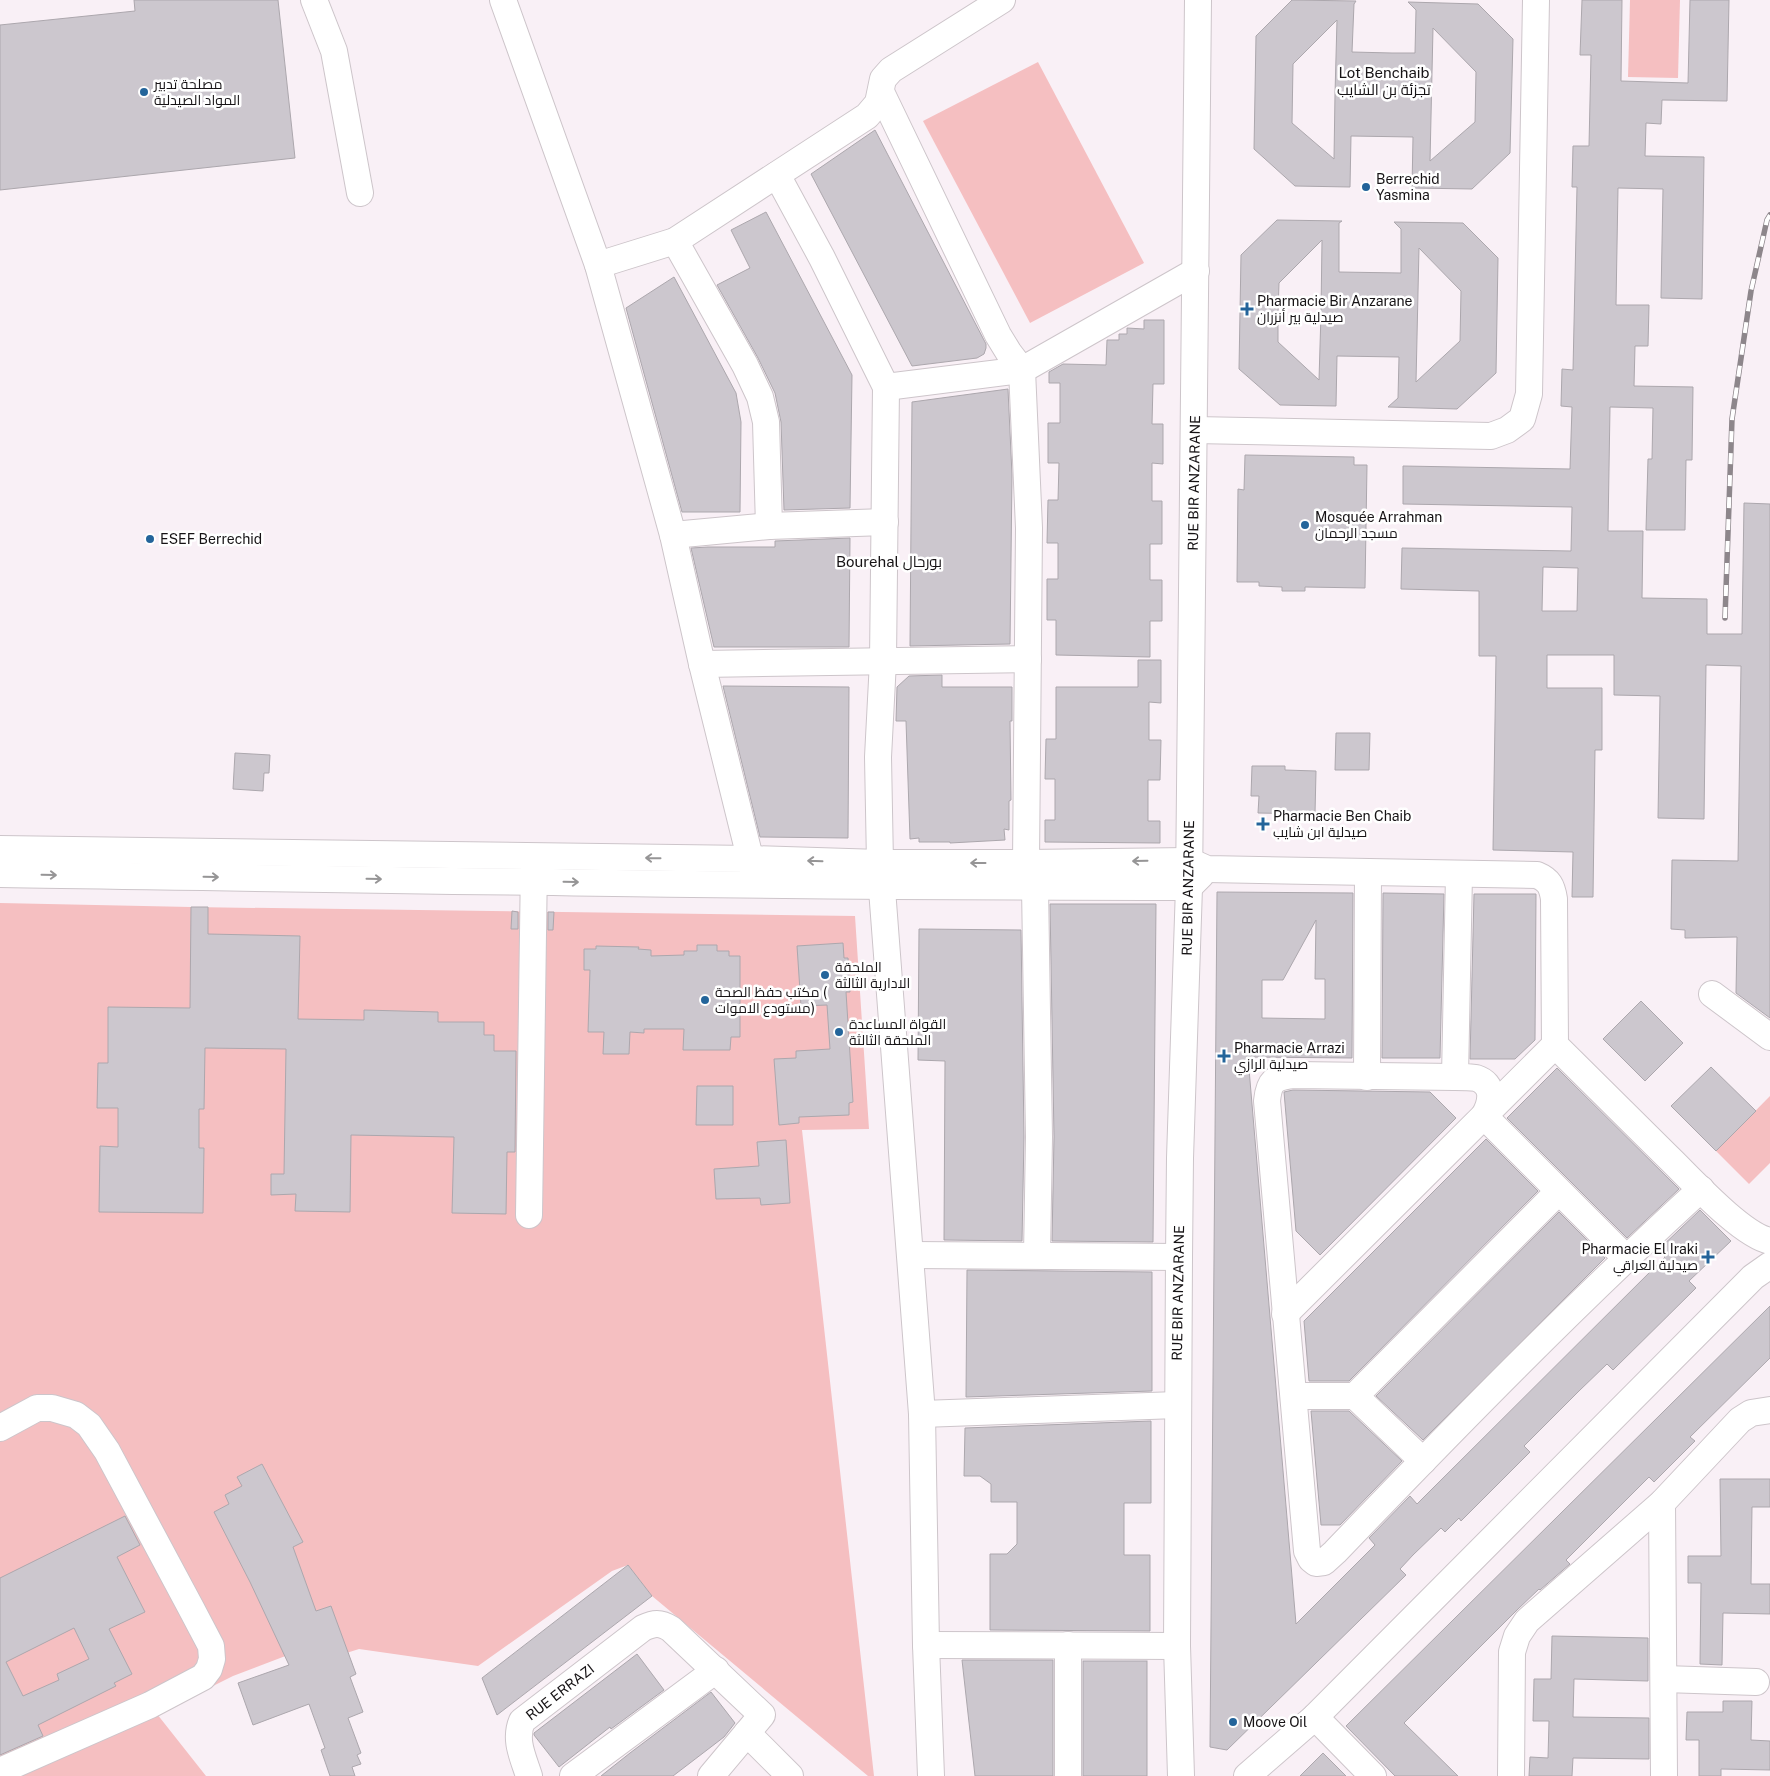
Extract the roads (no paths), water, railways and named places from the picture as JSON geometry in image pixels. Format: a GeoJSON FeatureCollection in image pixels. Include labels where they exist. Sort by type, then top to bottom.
{"type":"FeatureCollection","features":[{"type":"Feature","properties":{"kind":"street"},"geometry":{"type":"LineString","coordinates":[[314,0],[334,51],[360,193]]}},
{"type":"Feature","properties":{"kind":"street"},"geometry":{"type":"LineString","coordinates":[[502,0],[598,265],[673,534],[702,664],[757,885]]}},
{"type":"Feature","properties":{"kind":"street"},"geometry":{"type":"LineString","coordinates":[[598,265],[675,241],[867,116],[878,103],[883,79],[891,70],[1002,0]]}},
{"type":"Feature","properties":{"kind":"street","name":"RUE BIR ANZARANE"},"geometry":{"type":"LineString","coordinates":[[1181,1776],[1177,1646],[1177,1405],[1180,1148],[1195,872],[1194,430],[1198,0]]}},
{"type":"Feature","properties":{"kind":"street"},"geometry":{"type":"LineString","coordinates":[[1194,430],[1490,436],[1507,430],[1522,418],[1529,394],[1536,0]]}},
{"type":"Feature","properties":{"kind":"street"},"geometry":{"type":"LineString","coordinates":[[881,92],[998,335],[1022,370],[1028,528],[1026,863]]}},
{"type":"Feature","properties":{"kind":"street"},"geometry":{"type":"LineString","coordinates":[[777,175],[822,258],[886,387],[883,660],[878,757],[881,875],[922,1414],[926,1645],[931,1776]]}},
{"type":"Feature","properties":{"kind":"street"},"geometry":{"type":"LineString","coordinates":[[675,241],[745,365],[760,398],[766,422],[769,526]]}},
{"type":"Feature","properties":{"kind":"street"},"geometry":{"type":"LineString","coordinates":[[886,387],[1022,370],[1196,271]]}},
{"type":"Feature","properties":{"kind":"street"},"geometry":{"type":"LineString","coordinates":[[673,534],[769,526],[885,522]]}},
{"type":"Feature","properties":{"kind":"street"},"geometry":{"type":"LineString","coordinates":[[702,664],[1028,659]]}},
{"type":"Feature","properties":{"kind":"street"},"geometry":{"type":"LineString","coordinates":[[0,849],[302,866]]}},
{"type":"Feature","properties":{"kind":"street"},"geometry":{"type":"LineString","coordinates":[[534,869],[751,859],[881,875],[1035,888],[1195,872]]}},
{"type":"Feature","properties":{"kind":"street"},"geometry":{"type":"LineString","coordinates":[[0,874],[302,866],[534,869],[757,885],[1026,863],[1195,872],[1368,872],[1537,875],[1547,879],[1553,889],[1554,1045],[1285,1314]]}},
{"type":"Feature","properties":{"kind":"street"},"geometry":{"type":"LineString","coordinates":[[529,1215],[534,869]]}},
{"type":"Feature","properties":{"kind":"street"},"geometry":{"type":"LineString","coordinates":[[1367,1076],[1368,872]]}},
{"type":"Feature","properties":{"kind":"street"},"geometry":{"type":"LineString","coordinates":[[1455,1077],[1459,874]]}},
{"type":"Feature","properties":{"kind":"street"},"geometry":{"type":"LineString","coordinates":[[1035,888],[1039,1137],[1037,1256]]}},
{"type":"Feature","properties":{"kind":"street"},"geometry":{"type":"LineString","coordinates":[[1712,994],[1770,1037]]}},
{"type":"Feature","properties":{"kind":"street"},"geometry":{"type":"LineString","coordinates":[[1554,1045],[1744,1229],[1770,1241]]}},
{"type":"Feature","properties":{"kind":"street"},"geometry":{"type":"LineString","coordinates":[[1484,1116],[1489,1107],[1491,1096],[1487,1086],[1476,1078],[1294,1075],[1281,1076],[1271,1082],[1268,1089],[1266,1101],[1307,1551],[1311,1560],[1316,1563],[1324,1562],[1335,1552],[1626,1258],[1701,1189]]}},
{"type":"Feature","properties":{"kind":"street"},"geometry":{"type":"LineString","coordinates":[[1484,1116],[1626,1258]]}},
{"type":"Feature","properties":{"kind":"street"},"geometry":{"type":"LineString","coordinates":[[1354,1396],[1558,1192]]}},
{"type":"Feature","properties":{"kind":"street"},"geometry":{"type":"LineString","coordinates":[[911,1255],[1179,1257]]}},
{"type":"Feature","properties":{"kind":"street"},"geometry":{"type":"LineString","coordinates":[[1251,1775],[1314,1717],[1753,1277],[1770,1265]]}},
{"type":"Feature","properties":{"kind":"street"},"geometry":{"type":"LineString","coordinates":[[1294,1396],[1354,1396],[1423,1461]]}},
{"type":"Feature","properties":{"kind":"street"},"geometry":{"type":"LineString","coordinates":[[922,1414],[1177,1405]]}},
{"type":"Feature","properties":{"kind":"street"},"geometry":{"type":"LineString","coordinates":[[0,1428],[37,1408],[52,1408],[76,1415],[88,1425],[107,1451],[191,1608],[211,1646],[212,1660],[209,1669],[203,1677],[150,1705],[0,1771]]}},
{"type":"Feature","properties":{"kind":"street"},"geometry":{"type":"LineString","coordinates":[[1511,1776],[1512,1652],[1517,1636],[1527,1621],[1662,1503],[1740,1420],[1751,1412],[1770,1410]]}},
{"type":"Feature","properties":{"kind":"street"},"geometry":{"type":"LineString","coordinates":[[1662,1503],[1664,1776]]}},
{"type":"Feature","properties":{"kind":"street","name":"RUE ERRAZI"},"geometry":{"type":"LineString","coordinates":[[529,1776],[518,1732],[522,1721],[643,1628],[653,1624],[663,1624],[716,1670]]}},
{"type":"Feature","properties":{"kind":"street"},"geometry":{"type":"LineString","coordinates":[[926,1645],[1177,1646]]}},
{"type":"Feature","properties":{"kind":"street"},"geometry":{"type":"LineString","coordinates":[[1068,1645],[1068,1776]]}},
{"type":"Feature","properties":{"kind":"street"},"geometry":{"type":"LineString","coordinates":[[573,1776],[716,1670],[790,1776]]}},
{"type":"Feature","properties":{"kind":"street"},"geometry":{"type":"LineString","coordinates":[[1664,1679],[1756,1682]]}},
{"type":"Feature","properties":{"kind":"street"},"geometry":{"type":"LineString","coordinates":[[1314,1717],[1374,1776]]}},
{"type":"Feature","properties":{"kind":"street"},"geometry":{"type":"LineString","coordinates":[[711,1776],[754,1724]]}},
{"type":"Feature","properties":{"kind":"railway"},"geometry":{"type":"LineString","coordinates":[[1725,618],[1732,419],[1751,291],[1767,220],[1770,215]]}},
{"type":"Feature","properties":{"kind":"place","name":"مصلحة تدبير المواد الصيدلية"},"geometry":{"type":"Point","coordinates":[144,92]}},
{"type":"Feature","properties":{"kind":"place","name":"Berrechid Yasmina"},"geometry":{"type":"Point","coordinates":[1366,187]}},
{"type":"Feature","properties":{"kind":"place","name":"Pharmacie Bir Anzarane صيدلية بير أنزران"},"geometry":{"type":"Point","coordinates":[1247,309]}},
{"type":"Feature","properties":{"kind":"place","name":"Mosquée Arrahman مسجد الرحمان"},"geometry":{"type":"Point","coordinates":[1305,525]}},
{"type":"Feature","properties":{"kind":"place","name":"ESEF Berrechid"},"geometry":{"type":"Point","coordinates":[150,539]}},
{"type":"Feature","properties":{"kind":"place","name":"Pharmacie Ben Chaib صيدلية ابن شايب"},"geometry":{"type":"Point","coordinates":[1263,824]}},
{"type":"Feature","properties":{"kind":"place","name":"الملحقة الادارية الثالثة"},"geometry":{"type":"Point","coordinates":[825,975]}},
{"type":"Feature","properties":{"kind":"place","name":"مكتب حفظ الصحة ( مستودع الاموات)"},"geometry":{"type":"Point","coordinates":[705,1000]}},
{"type":"Feature","properties":{"kind":"place","name":"القواة المساعدة الملحقة الثالثة"},"geometry":{"type":"Point","coordinates":[839,1032]}},
{"type":"Feature","properties":{"kind":"place","name":"Pharmacie Arrazi صيدلية الرازي"},"geometry":{"type":"Point","coordinates":[1224,1056]}},
{"type":"Feature","properties":{"kind":"place","name":"Pharmacie El Iraki صيدلية العراقي"},"geometry":{"type":"Point","coordinates":[1708,1257]}},
{"type":"Feature","properties":{"kind":"place","name":"Moove Oil"},"geometry":{"type":"Point","coordinates":[1233,1722]}},
{"type":"Feature","properties":{"kind":"district","name":"Lot Benchaib تجزئة بن الشايب"},"geometry":{"type":"Point","coordinates":[1384,80]}},
{"type":"Feature","properties":{"kind":"district","name":"Bourehal بورحال"},"geometry":{"type":"Point","coordinates":[889,561]}}]}
